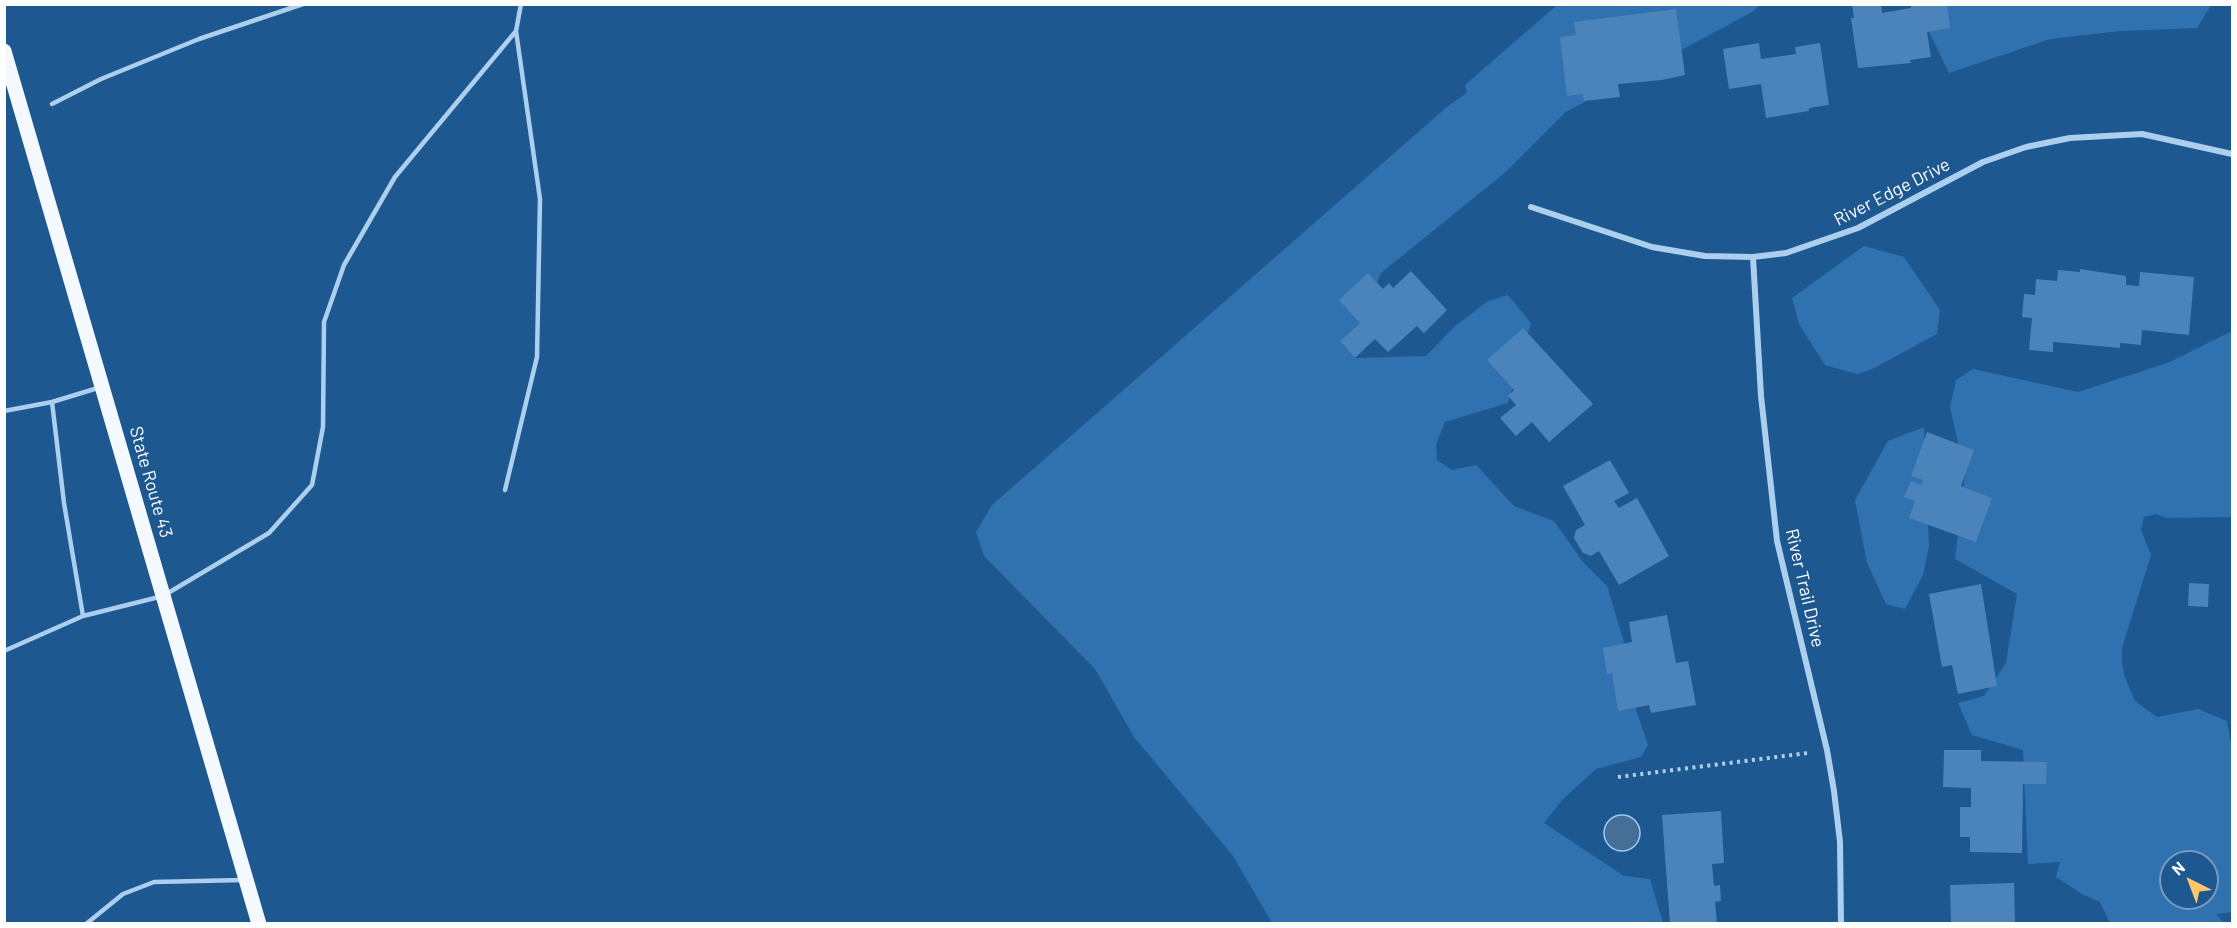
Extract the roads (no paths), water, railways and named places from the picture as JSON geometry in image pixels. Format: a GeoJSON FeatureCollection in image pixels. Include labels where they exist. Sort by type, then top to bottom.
{"type":"FeatureCollection","features":[{"type":"Feature","properties":{"kind":"main road","name":"State Route 43"},"geometry":{"type":"LineString","coordinates":[[4,51],[259,924]]}},
{"type":"Feature","properties":{"kind":"street","name":"River Edge Drive"},"geometry":{"type":"LineString","coordinates":[[1531,207],[1652,247],[1705,256],[1752,257],[1786,253],[1858,228],[1983,162],[2026,147],[2070,138],[2142,134],[2232,153]]}},
{"type":"Feature","properties":{"kind":"street","name":"River Trail Drive"},"geometry":{"type":"LineString","coordinates":[[1752,257],[1761,396],[1777,541],[1827,750],[1840,842],[1841,924]]}},
{"type":"Feature","properties":{"kind":"lane"},"geometry":{"type":"LineString","coordinates":[[52,104],[101,79],[199,39],[303,4]]}},
{"type":"Feature","properties":{"kind":"lane"},"geometry":{"type":"LineString","coordinates":[[505,490],[537,357],[540,199],[516,31],[521,4]]}},
{"type":"Feature","properties":{"kind":"lane"},"geometry":{"type":"LineString","coordinates":[[4,651],[83,616],[163,596],[269,533],[312,485],[323,427],[324,322],[344,265],[395,177],[516,31]]}},
{"type":"Feature","properties":{"kind":"lane"},"geometry":{"type":"LineString","coordinates":[[4,411],[52,402],[103,386]]}},
{"type":"Feature","properties":{"kind":"lane"},"geometry":{"type":"LineString","coordinates":[[52,402],[64,503],[83,616]]}},
{"type":"Feature","properties":{"kind":"lane"},"geometry":{"type":"LineString","coordinates":[[86,924],[123,894],[154,882],[246,880]]}}]}
